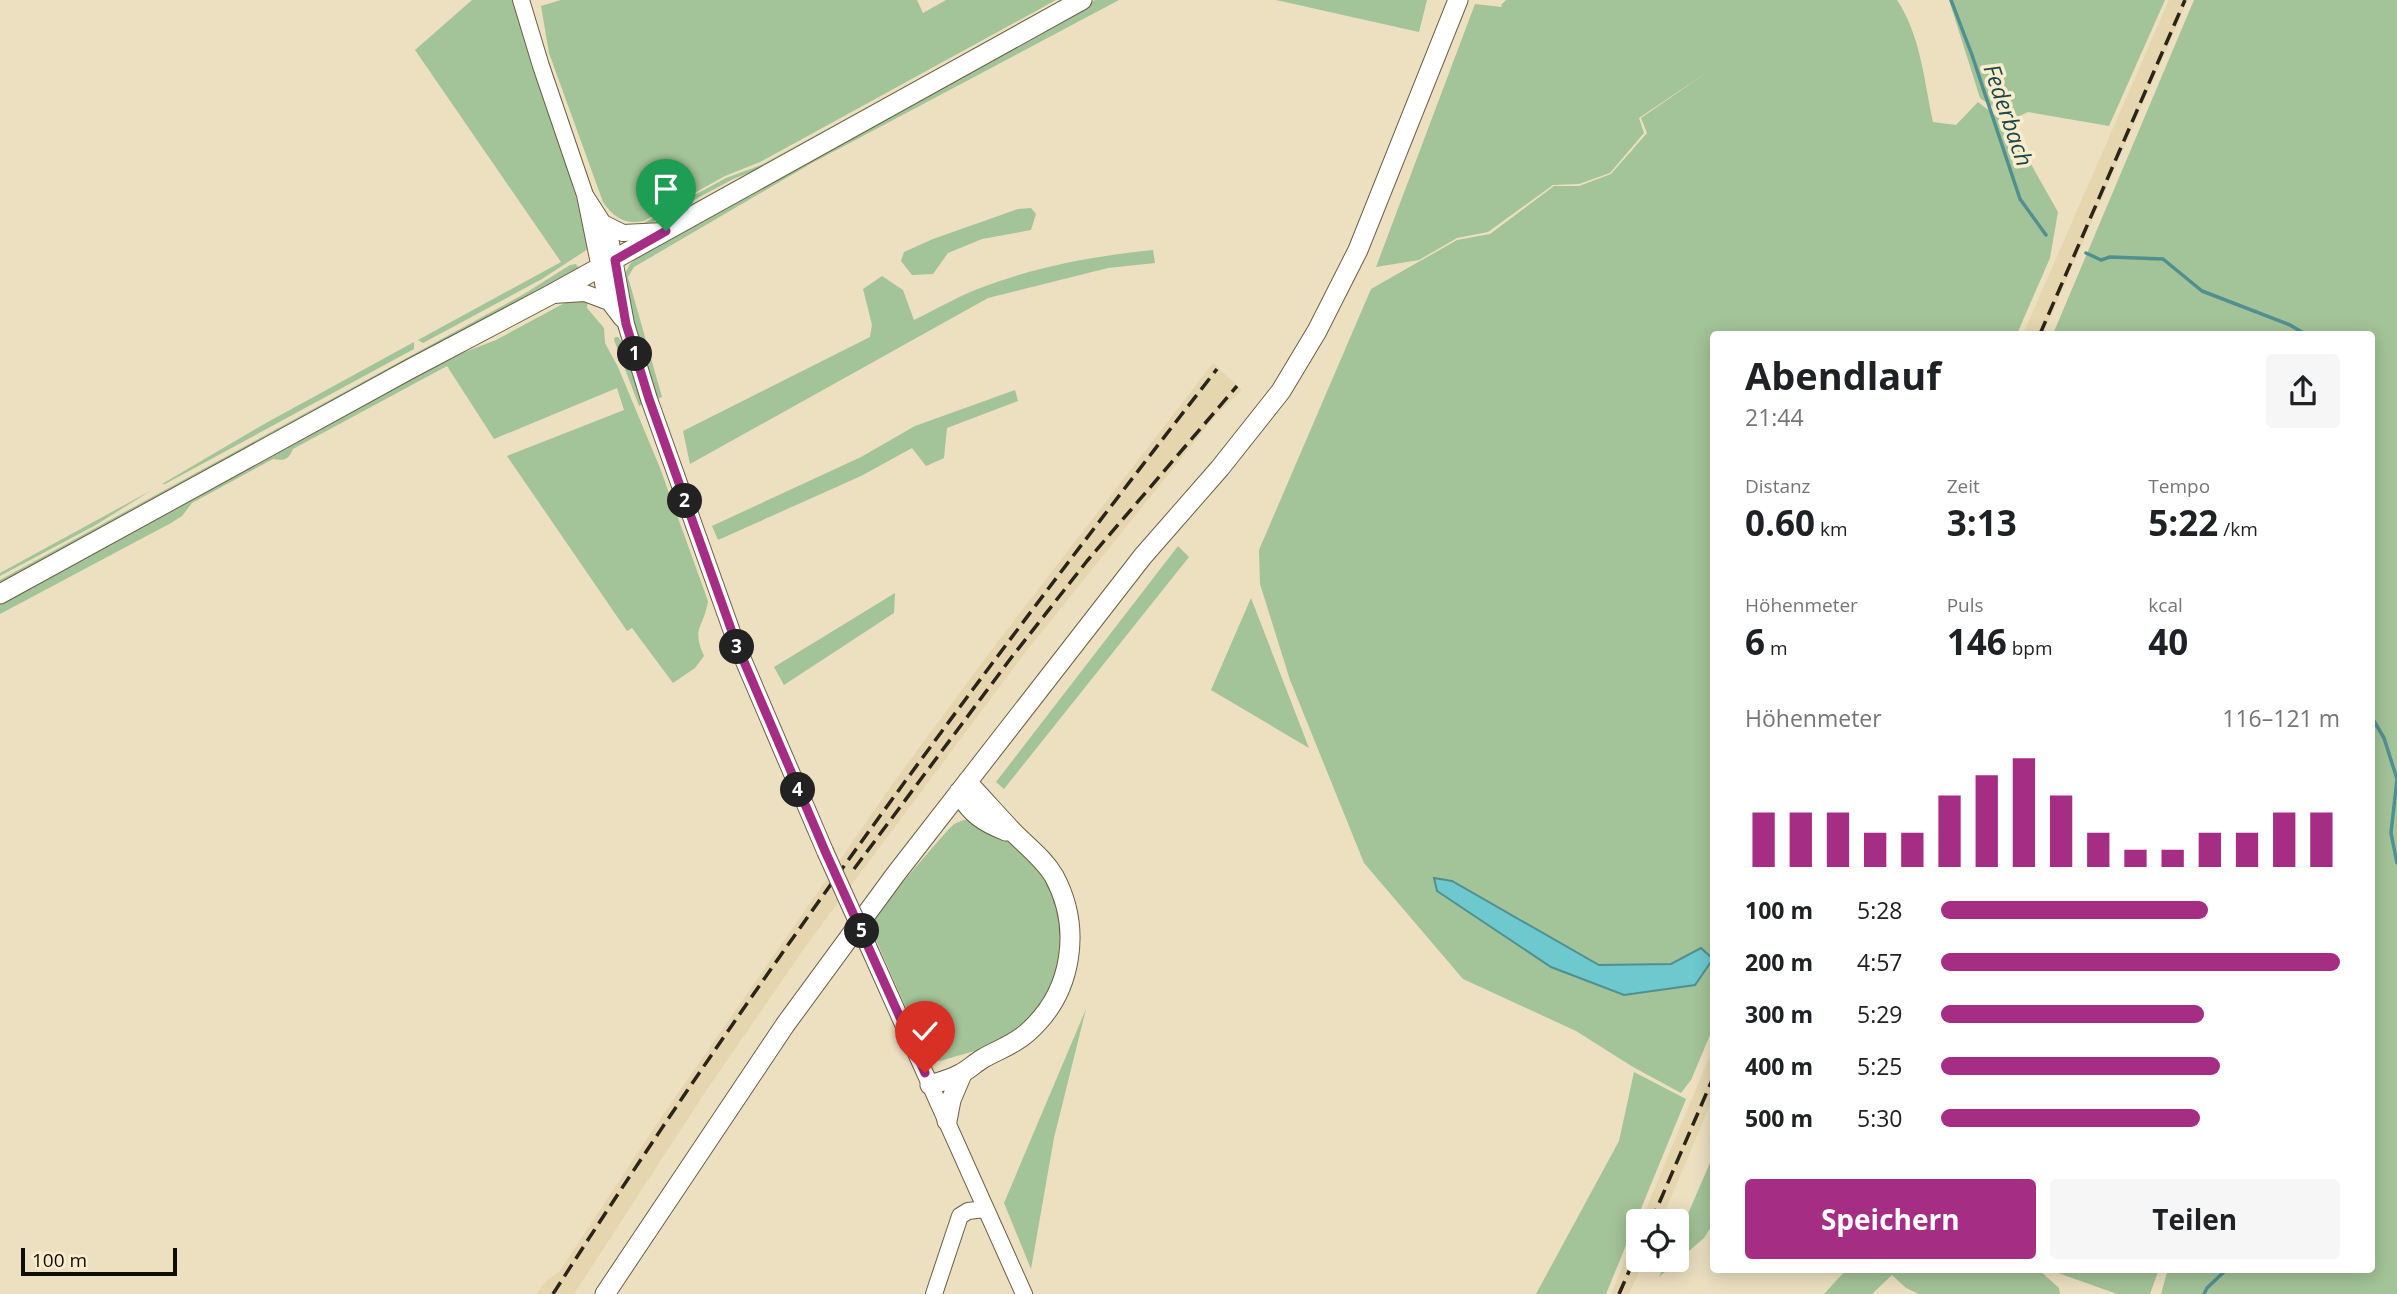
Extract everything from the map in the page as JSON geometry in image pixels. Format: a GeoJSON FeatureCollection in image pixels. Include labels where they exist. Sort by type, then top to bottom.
{"type":"FeatureCollection","features":[{"type":"Feature","properties":{"kind":"main road"},"geometry":{"type":"LineString","coordinates":[[0,594],[410,369],[551,295],[1082,0]]}},
{"type":"Feature","properties":{"kind":"main road"},"geometry":{"type":"LineString","coordinates":[[605,1294],[785,1024],[933,825],[1143,556],[1220,468],[1281,391],[1317,331],[1358,250],[1458,0]]}},
{"type":"Feature","properties":{"kind":"main road"},"geometry":{"type":"LineString","coordinates":[[963,787],[969,810],[979,818],[1017,835]]}},
{"type":"Feature","properties":{"kind":"main road"},"geometry":{"type":"LineString","coordinates":[[928,1079],[982,1059],[1027,1033],[1047,1012],[1066,972],[1070,950],[1070,926],[1065,899],[1052,874],[1035,852],[963,787]]}},
{"type":"Feature","properties":{"kind":"main road"},"geometry":{"type":"LineString","coordinates":[[933,825],[956,819],[979,818]]}},
{"type":"Feature","properties":{"kind":"main road"},"geometry":{"type":"LineString","coordinates":[[928,1079],[962,1074],[982,1059]]}},
{"type":"Feature","properties":{"kind":"main road"},"geometry":{"type":"LineString","coordinates":[[947,1121],[951,1100],[962,1074]]}},
{"type":"Feature","properties":{"kind":"street"},"geometry":{"type":"LineString","coordinates":[[521,0],[649,399],[736,643],[825,851],[1024,1294]]}},
{"type":"Feature","properties":{"kind":"street"},"geometry":{"type":"LineString","coordinates":[[585,195],[603,223],[609,302]]}},
{"type":"Feature","properties":{"kind":"street"},"geometry":{"type":"LineString","coordinates":[[603,223],[629,234],[666,231]]}},
{"type":"Feature","properties":{"kind":"street"},"geometry":{"type":"LineString","coordinates":[[551,295],[585,293],[609,302],[626,324]]}},
{"type":"Feature","properties":{"kind":"street"},"geometry":{"type":"LineString","coordinates":[[934,1294],[954,1233],[985,1209]]}},
{"type":"Feature","properties":{"kind":"shaded area"},"geometry":{"type":"Polygon","coordinates":[[[2169,0],[2188,0],[2044,331],[2024,331],[2169,0]]]}},
{"type":"Feature","properties":{"kind":"shaded area"},"geometry":{"type":"Polygon","coordinates":[[[1213,363],[1242,390],[1216,415],[1024,654],[808,943],[704,1094],[574,1294],[536,1294],[547,1280],[559,1272],[656,1125],[896,779],[996,644],[1213,363]]]}},
{"type":"Feature","properties":{"kind":"shaded area"},"geometry":{"type":"Polygon","coordinates":[[[1710,1055],[1710,1105],[1666,1209],[1646,1209],[1710,1055]]]}},
{"type":"Feature","properties":{"kind":"shaded area"},"geometry":{"type":"Polygon","coordinates":[[[1626,1258],[1626,1272],[1639,1272],[1629,1294],[1611,1294],[1626,1258]]]}},
{"type":"Feature","properties":{"kind":"green space"},"geometry":{"type":"Polygon","coordinates":[[[472,0],[517,0],[591,247],[542,279],[423,343],[418,340],[561,262],[415,50],[472,0]]]}},
{"type":"Feature","properties":{"kind":"green space"},"geometry":{"type":"Polygon","coordinates":[[[561,0],[917,0],[923,13],[946,0],[1056,0],[760,162],[725,176],[644,221],[631,222],[620,219],[603,202],[549,53],[541,6],[561,0]]]}},
{"type":"Feature","properties":{"kind":"green space"},"geometry":{"type":"Polygon","coordinates":[[[1063,0],[759,169],[733,179],[646,226],[638,226],[726,178],[761,165],[1063,0]]]}},
{"type":"Feature","properties":{"kind":"green space"},"geometry":{"type":"Polygon","coordinates":[[[1095,0],[1119,0],[812,163],[634,267],[628,277],[662,397],[655,400],[623,277],[630,264],[798,163],[1095,0]]]}},
{"type":"Feature","properties":{"kind":"green space"},"geometry":{"type":"Polygon","coordinates":[[[1276,0],[1427,0],[1419,32],[1276,0]]]}},
{"type":"Feature","properties":{"kind":"green space"},"geometry":{"type":"Polygon","coordinates":[[[1506,0],[1897,0],[1917,44],[1933,122],[1956,125],[1978,102],[2010,127],[2058,212],[2050,258],[2018,331],[1710,331],[1710,1035],[1691,1080],[1681,1093],[1576,1031],[1463,979],[1364,863],[1290,680],[1260,584],[1259,550],[1371,289],[1457,240],[1490,234],[1554,186],[1579,186],[1611,174],[1647,133],[1641,118],[1709,71],[1639,118],[1644,133],[1610,173],[1579,184],[1553,185],[1488,232],[1457,238],[1419,260],[1376,267],[1475,4],[1502,7],[1506,0]]]}},
{"type":"Feature","properties":{"kind":"green space"},"geometry":{"type":"Polygon","coordinates":[[[1949,0],[2165,0],[2109,126],[2028,112],[2011,120],[1980,98],[1949,0]]]}},
{"type":"Feature","properties":{"kind":"green space"},"geometry":{"type":"Polygon","coordinates":[[[2194,0],[2397,0],[2397,1294],[2161,1294],[2167,1273],[2375,1273],[2375,331],[2054,331],[2194,0]]]}},
{"type":"Feature","properties":{"kind":"green space"},"geometry":{"type":"Polygon","coordinates":[[[1031,208],[1036,214],[1031,230],[982,239],[948,253],[933,274],[912,275],[901,261],[904,252],[933,239],[1018,209],[1031,208]]]}},
{"type":"Feature","properties":{"kind":"green space"},"geometry":{"type":"Polygon","coordinates":[[[1153,250],[1155,263],[1108,268],[988,298],[690,464],[683,431],[870,337],[872,325],[863,289],[882,276],[903,290],[914,320],[974,290],[1025,273],[1109,255],[1153,250]]]}},
{"type":"Feature","properties":{"kind":"green space"},"geometry":{"type":"Polygon","coordinates":[[[576,264],[579,268],[567,276],[0,587],[0,580],[576,264]]]}},
{"type":"Feature","properties":{"kind":"green space"},"geometry":{"type":"Polygon","coordinates":[[[588,298],[587,308],[604,328],[605,343],[618,367],[660,468],[708,601],[698,633],[704,656],[695,668],[673,683],[632,628],[627,631],[507,456],[624,410],[617,388],[494,439],[447,366],[293,449],[286,459],[273,459],[192,503],[182,516],[171,523],[0,614],[0,602],[452,357],[496,340],[572,299],[588,298]]]}},
{"type":"Feature","properties":{"kind":"green space"},"geometry":{"type":"Polygon","coordinates":[[[615,337],[624,345],[646,403],[639,406],[614,340],[615,337]]]}},
{"type":"Feature","properties":{"kind":"green space"},"geometry":{"type":"Polygon","coordinates":[[[414,342],[414,349],[162,484],[266,423],[414,342]]]}},
{"type":"Feature","properties":{"kind":"green space"},"geometry":{"type":"Polygon","coordinates":[[[1015,390],[1018,401],[947,428],[944,458],[926,466],[912,448],[861,476],[718,540],[712,526],[861,457],[915,426],[1015,390]]]}},
{"type":"Feature","properties":{"kind":"green space"},"geometry":{"type":"Polygon","coordinates":[[[152,490],[94,526],[0,576],[0,573],[152,490]]]}},
{"type":"Feature","properties":{"kind":"green space"},"geometry":{"type":"Polygon","coordinates":[[[1178,546],[1189,557],[1004,789],[996,782],[1178,546]]]}},
{"type":"Feature","properties":{"kind":"green space"},"geometry":{"type":"Polygon","coordinates":[[[895,593],[894,613],[784,685],[774,667],[895,593]]]}},
{"type":"Feature","properties":{"kind":"green space"},"geometry":{"type":"Polygon","coordinates":[[[1251,598],[1309,748],[1211,690],[1251,598]]]}},
{"type":"Feature","properties":{"kind":"green space"},"geometry":{"type":"Polygon","coordinates":[[[964,820],[975,820],[1001,831],[1055,887],[1065,950],[1051,993],[1026,1024],[988,1047],[940,1061],[933,1060],[926,1053],[868,922],[947,831],[964,820]]]}},
{"type":"Feature","properties":{"kind":"green space"},"geometry":{"type":"Polygon","coordinates":[[[1086,1009],[1054,1138],[1031,1269],[1004,1203],[1086,1009]]]}},
{"type":"Feature","properties":{"kind":"green space"},"geometry":{"type":"Polygon","coordinates":[[[1634,1072],[1686,1099],[1641,1209],[1626,1209],[1626,1245],[1606,1294],[1536,1294],[1619,1141],[1634,1072]]]}},
{"type":"Feature","properties":{"kind":"green space"},"geometry":{"type":"Polygon","coordinates":[[[1710,1163],[1710,1229],[1689,1251],[1689,1211],[1710,1163]]]}},
{"type":"Feature","properties":{"kind":"green space"},"geometry":{"type":"Polygon","coordinates":[[[1843,1273],[2042,1273],[2059,1288],[2060,1294],[1919,1294],[1906,1288],[1892,1275],[1872,1294],[1824,1294],[1843,1273]]]}},
{"type":"Feature","properties":{"kind":"green space"},"geometry":{"type":"Polygon","coordinates":[[[2058,1273],[2158,1273],[2150,1294],[2117,1294],[2058,1273]]]}},
{"type":"Feature","properties":{"kind":"water"},"geometry":{"type":"Polygon","coordinates":[[[1434,878],[1452,881],[1599,965],[1671,964],[1701,948],[1710,956],[1710,963],[1695,985],[1624,995],[1551,967],[1437,891],[1434,878]]]}},
{"type":"Feature","properties":{"kind":"waterway","name":"Federbach"},"geometry":{"type":"LineString","coordinates":[[1951,0],[2020,199],[2046,235]]}},
{"type":"Feature","properties":{"kind":"waterway","name":"Federbach"},"geometry":{"type":"LineString","coordinates":[[2086,253],[2101,260],[2110,257],[2163,259],[2202,291],[2300,331]]}},
{"type":"Feature","properties":{"kind":"waterway","name":"Federbach"},"geometry":{"type":"LineString","coordinates":[[2375,723],[2384,738],[2397,779],[2391,833],[2397,863]]}},
{"type":"Feature","properties":{"kind":"waterway"},"geometry":{"type":"LineString","coordinates":[[2204,1294],[2223,1273]]}},
{"type":"Feature","properties":{"kind":"railway"},"geometry":{"type":"LineString","coordinates":[[2041,331],[2185,0]]}},
{"type":"Feature","properties":{"kind":"railway"},"geometry":{"type":"LineString","coordinates":[[553,1294],[710,1057],[875,824],[1044,595],[1217,369]]}},
{"type":"Feature","properties":{"kind":"railway"},"geometry":{"type":"LineString","coordinates":[[854,869],[1087,561],[1237,386]]}},
{"type":"Feature","properties":{"kind":"railway"},"geometry":{"type":"LineString","coordinates":[[1657,1209],[1710,1085]]}},
{"type":"Feature","properties":{"kind":"railway"},"geometry":{"type":"LineString","coordinates":[[1619,1294],[1629,1272]]}},
{"type":"Feature","properties":{"kind":"route"},"geometry":{"type":"LineString","coordinates":[[666,231],[615,260],[626,324],[649,399],[736,643],[763,709],[925,1073]]}}]}
